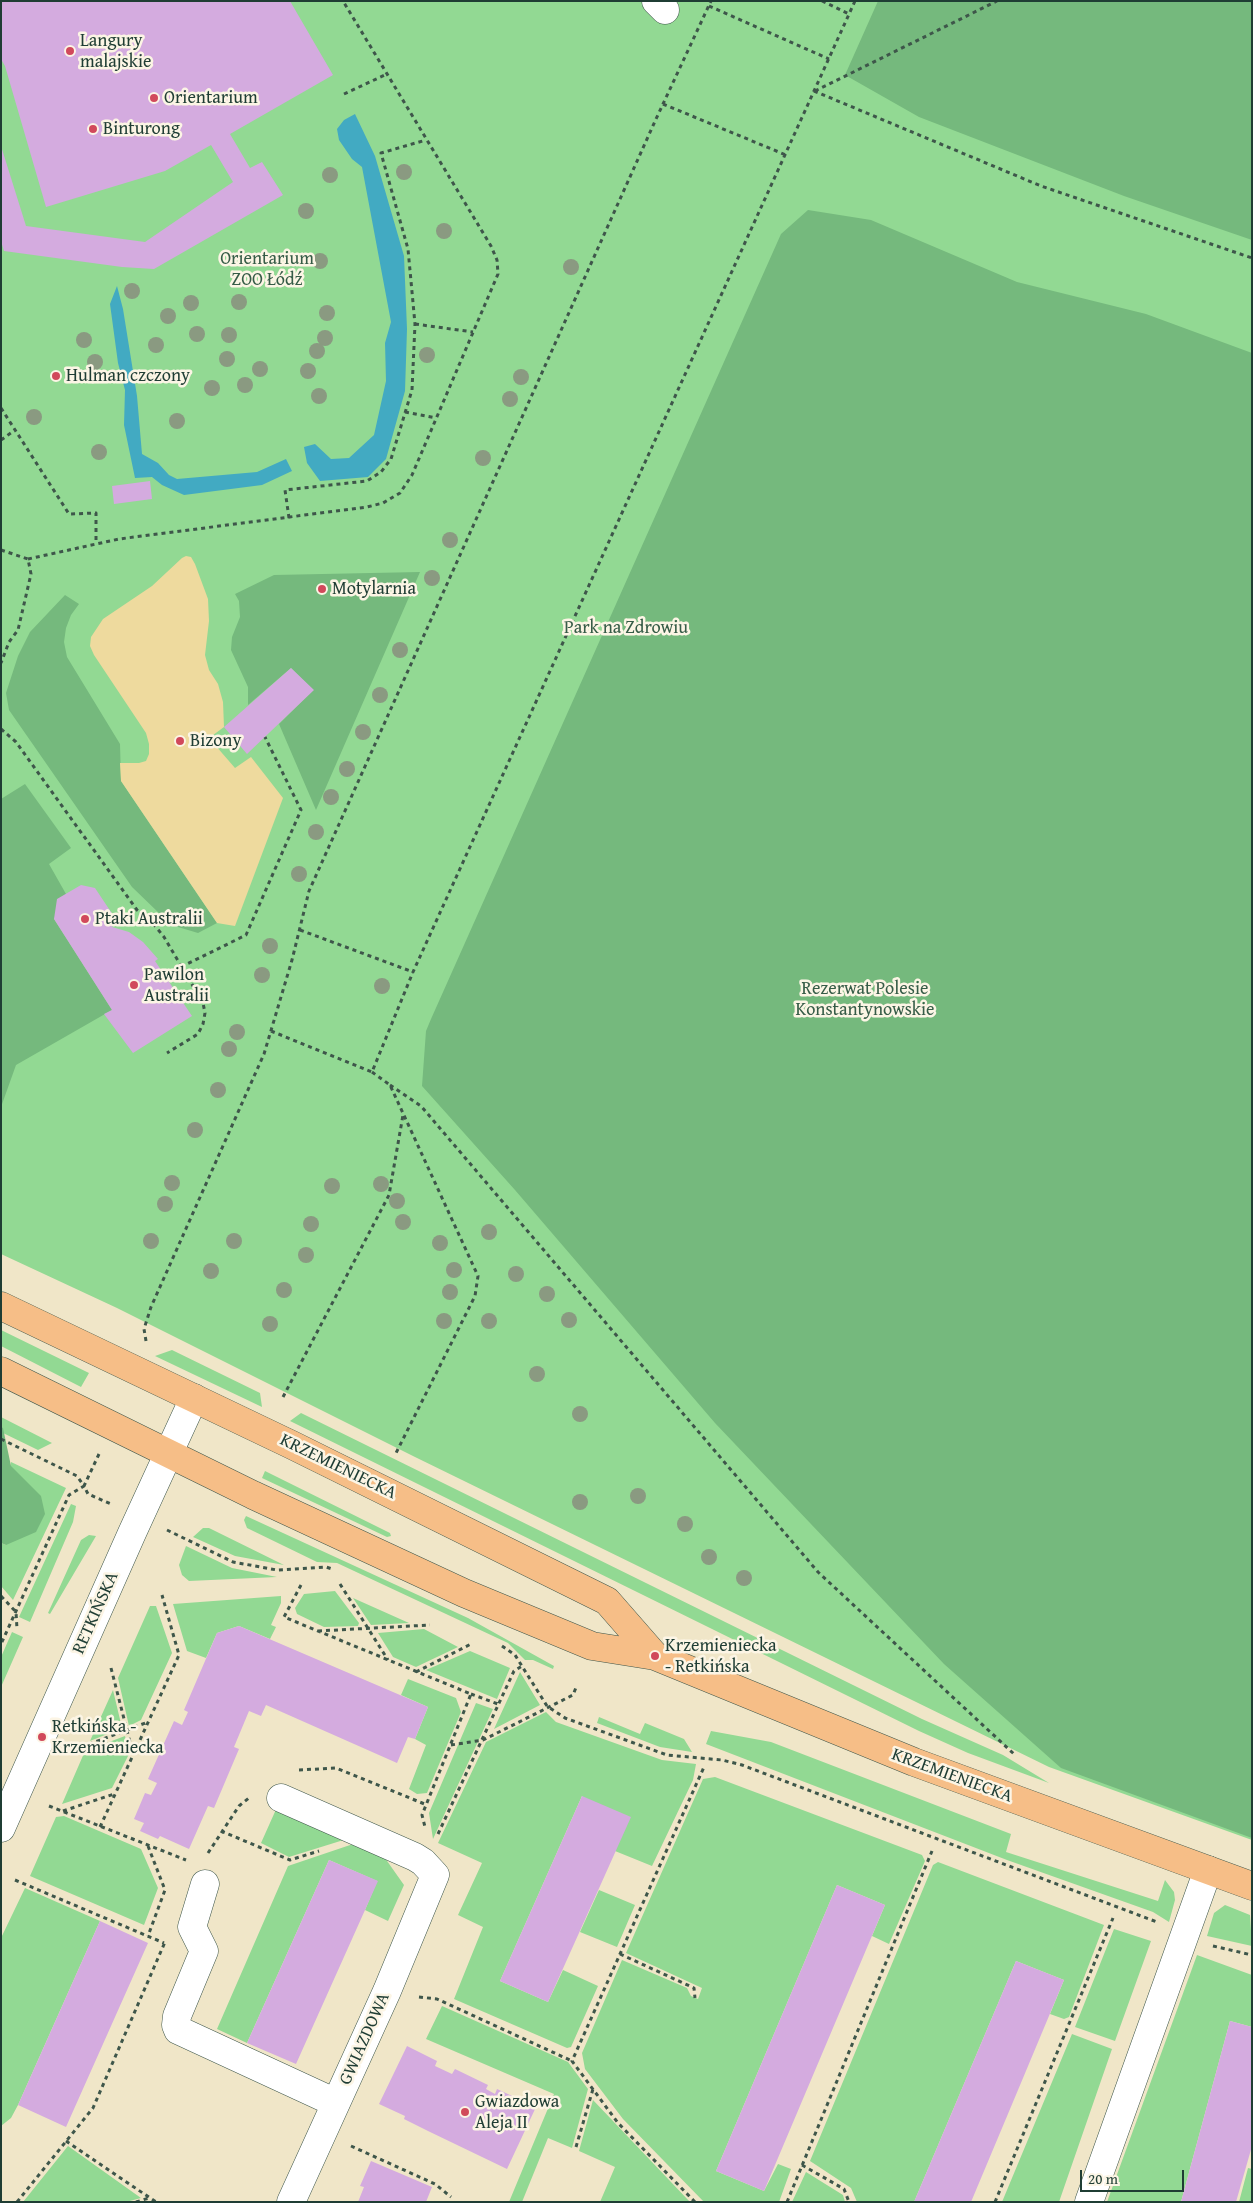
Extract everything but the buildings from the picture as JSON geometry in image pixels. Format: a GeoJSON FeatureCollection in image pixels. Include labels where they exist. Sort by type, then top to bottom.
{"type":"FeatureCollection","features":[{"type":"Feature","properties":{"kind":"main road","name":"KRZEMIENIECKA"},"geometry":{"type":"LineString","coordinates":[[1,1306],[470,1532],[607,1601],[655,1656]]}},
{"type":"Feature","properties":{"kind":"main road","name":"KRZEMIENIECKA"},"geometry":{"type":"LineString","coordinates":[[1,1371],[167,1454],[464,1593],[592,1646],[655,1656],[914,1762],[1252,1886]]}},
{"type":"Feature","properties":{"kind":"street","name":"RETKIŃSKA"},"geometry":{"type":"LineString","coordinates":[[1,1828],[167,1454],[194,1398]]}},
{"type":"Feature","properties":{"kind":"street"},"geometry":{"type":"LineString","coordinates":[[281,1798],[430,1862]]}},
{"type":"Feature","properties":{"kind":"street","name":"GWIAZDOWA"},"geometry":{"type":"LineString","coordinates":[[291,2202],[387,1990],[430,1862]]}},
{"type":"Feature","properties":{"kind":"street"},"geometry":{"type":"LineString","coordinates":[[1089,2202],[1208,1870]]}},
{"type":"Feature","properties":{"kind":"street"},"geometry":{"type":"LineString","coordinates":[[205,1884],[192,1921],[194,1934],[204,1951],[177,2016],[176,2025],[178,2030],[336,2103]]}},
{"type":"Feature","properties":{"kind":"path"},"geometry":{"type":"LineString","coordinates":[[1,550],[28,559],[119,539],[367,507],[383,503],[400,493],[412,475],[498,274],[497,260],[491,246],[343,1]]}},
{"type":"Feature","properties":{"kind":"path"},"geometry":{"type":"LineString","coordinates":[[144,1328],[151,1307],[264,1054],[300,930],[309,891],[711,1]]}},
{"type":"Feature","properties":{"kind":"path"},"geometry":{"type":"LineString","coordinates":[[822,1],[849,14]]}},
{"type":"Feature","properties":{"kind":"path"},"geometry":{"type":"LineString","coordinates":[[372,1072],[413,972],[855,1]]}},
{"type":"Feature","properties":{"kind":"path"},"geometry":{"type":"LineString","coordinates":[[814,91],[997,1]]}},
{"type":"Feature","properties":{"kind":"path"},"geometry":{"type":"LineString","coordinates":[[709,6],[829,59]]}},
{"type":"Feature","properties":{"kind":"path"},"geometry":{"type":"LineString","coordinates":[[344,94],[387,74]]}},
{"type":"Feature","properties":{"kind":"path"},"geometry":{"type":"LineString","coordinates":[[814,91],[1041,186],[1252,258]]}},
{"type":"Feature","properties":{"kind":"path"},"geometry":{"type":"LineString","coordinates":[[663,104],[786,154]]}},
{"type":"Feature","properties":{"kind":"path"},"geometry":{"type":"LineString","coordinates":[[289,518],[285,490],[367,481],[380,472],[391,459],[412,390],[415,324],[408,249],[381,153],[426,140]]}},
{"type":"Feature","properties":{"kind":"path"},"geometry":{"type":"LineString","coordinates":[[415,324],[473,332]]}},
{"type":"Feature","properties":{"kind":"path"},"geometry":{"type":"LineString","coordinates":[[1,408],[68,514],[96,513],[96,544]]}},
{"type":"Feature","properties":{"kind":"path"},"geometry":{"type":"LineString","coordinates":[[405,412],[436,418]]}},
{"type":"Feature","properties":{"kind":"path"},"geometry":{"type":"LineString","coordinates":[[1,440],[16,430]]}},
{"type":"Feature","properties":{"kind":"path"},"geometry":{"type":"LineString","coordinates":[[1,663],[10,642],[18,630],[31,574],[28,559]]}},
{"type":"Feature","properties":{"kind":"path"},"geometry":{"type":"LineString","coordinates":[[1,729],[16,742],[137,910],[152,922],[164,937],[202,1003],[205,1013],[203,1024],[198,1034],[167,1053]]}},
{"type":"Feature","properties":{"kind":"path"},"geometry":{"type":"LineString","coordinates":[[181,967],[246,936],[301,810],[265,738]]}},
{"type":"Feature","properties":{"kind":"path"},"geometry":{"type":"LineString","coordinates":[[300,930],[413,972]]}},
{"type":"Feature","properties":{"kind":"path"},"geometry":{"type":"LineString","coordinates":[[271,1031],[372,1072],[421,1106],[818,1572],[1014,1754]]}},
{"type":"Feature","properties":{"kind":"path"},"geometry":{"type":"LineString","coordinates":[[390,1085],[478,1276],[475,1296],[396,1453]]}},
{"type":"Feature","properties":{"kind":"path"},"geometry":{"type":"LineString","coordinates":[[283,1397],[389,1195],[404,1114]]}},
{"type":"Feature","properties":{"kind":"path"},"geometry":{"type":"LineString","coordinates":[[1,1439],[77,1476],[88,1494],[108,1503]]}},
{"type":"Feature","properties":{"kind":"path"},"geometry":{"type":"LineString","coordinates":[[1,1644],[68,1495],[84,1486],[94,1465]]}},
{"type":"Feature","properties":{"kind":"path"},"geometry":{"type":"LineString","coordinates":[[164,1529],[233,1562],[277,1570],[326,1568],[336,1570]]}},
{"type":"Feature","properties":{"kind":"path"},"geometry":{"type":"LineString","coordinates":[[340,1584],[388,1661]]}},
{"type":"Feature","properties":{"kind":"path"},"geometry":{"type":"LineString","coordinates":[[301,1585],[284,1617],[388,1661],[498,1704]]}},
{"type":"Feature","properties":{"kind":"path"},"geometry":{"type":"LineString","coordinates":[[100,1827],[179,1655],[162,1595]]}},
{"type":"Feature","properties":{"kind":"path"},"geometry":{"type":"LineString","coordinates":[[1,1596],[16,1612],[17,1629]]}},
{"type":"Feature","properties":{"kind":"path"},"geometry":{"type":"LineString","coordinates":[[315,1631],[430,1625]]}},
{"type":"Feature","properties":{"kind":"path"},"geometry":{"type":"LineString","coordinates":[[416,1672],[471,1644]]}},
{"type":"Feature","properties":{"kind":"path"},"geometry":{"type":"LineString","coordinates":[[498,1644],[507,1648],[522,1666],[548,1706],[565,1718],[667,1755],[722,1760],[742,1765],[1147,1917],[1206,1944],[1252,1955]]}},
{"type":"Feature","properties":{"kind":"path"},"geometry":{"type":"LineString","coordinates":[[430,1862],[498,1704],[514,1671],[522,1666]]}},
{"type":"Feature","properties":{"kind":"path"},"geometry":{"type":"LineString","coordinates":[[111,1668],[133,1754]]}},
{"type":"Feature","properties":{"kind":"path"},"geometry":{"type":"LineString","coordinates":[[451,1745],[483,1740],[573,1695],[577,1685]]}},
{"type":"Feature","properties":{"kind":"path"},"geometry":{"type":"LineString","coordinates":[[430,1862],[422,1815],[471,1694]]}},
{"type":"Feature","properties":{"kind":"path"},"geometry":{"type":"LineString","coordinates":[[74,1750],[149,1722]]}},
{"type":"Feature","properties":{"kind":"path"},"geometry":{"type":"LineString","coordinates":[[572,2061],[704,1767]]}},
{"type":"Feature","properties":{"kind":"path"},"geometry":{"type":"LineString","coordinates":[[62,1812],[114,1794]]}},
{"type":"Feature","properties":{"kind":"path"},"geometry":{"type":"LineString","coordinates":[[406,1797],[427,1805]]}},
{"type":"Feature","properties":{"kind":"path"},"geometry":{"type":"LineString","coordinates":[[49,1806],[184,1860]]}},
{"type":"Feature","properties":{"kind":"path"},"geometry":{"type":"LineString","coordinates":[[221,1831],[290,1860],[367,1836]]}},
{"type":"Feature","properties":{"kind":"path"},"geometry":{"type":"LineString","coordinates":[[148,1846],[165,1890],[148,1936]]}},
{"type":"Feature","properties":{"kind":"path"},"geometry":{"type":"LineString","coordinates":[[786,2202],[932,1851]]}},
{"type":"Feature","properties":{"kind":"path"},"geometry":{"type":"LineString","coordinates":[[15,1880],[164,1943]]}},
{"type":"Feature","properties":{"kind":"path"},"geometry":{"type":"LineString","coordinates":[[995,2202],[1113,1918]]}},
{"type":"Feature","properties":{"kind":"path"},"geometry":{"type":"LineString","coordinates":[[17,2202],[93,2108],[164,1943],[174,1938],[194,1934]]}},
{"type":"Feature","properties":{"kind":"path"},"geometry":{"type":"LineString","coordinates":[[620,1954],[694,1988],[695,1998]]}},
{"type":"Feature","properties":{"kind":"path"},"geometry":{"type":"LineString","coordinates":[[387,1990],[410,2000],[422,1996],[437,1999],[572,2061],[618,2123],[695,2202]]}},
{"type":"Feature","properties":{"kind":"path"},"geometry":{"type":"LineString","coordinates":[[576,2147],[593,2089]]}},
{"type":"Feature","properties":{"kind":"path"},"geometry":{"type":"LineString","coordinates":[[66,2141],[156,2202]]}},
{"type":"Feature","properties":{"kind":"path"},"geometry":{"type":"LineString","coordinates":[[345,2144],[435,2184],[451,2197]]}},
{"type":"Feature","properties":{"kind":"path"},"geometry":{"type":"LineString","coordinates":[[802,2165],[844,2189],[849,2202]]}},
{"type":"Feature","properties":{"kind":"path"},"geometry":{"type":"LineString","coordinates":[[136,2202],[149,2198]]}},
{"type":"Feature","properties":{"kind":"green space","name":"Park na Zdrowiu"},"geometry":{"type":"Polygon","coordinates":[[[1,1],[1252,1],[1252,1840],[1049,1767],[415,1457],[117,1308],[1,1254],[1,1]]]}},
{"type":"Feature","properties":{"kind":"green space"},"geometry":{"type":"Polygon","coordinates":[[[878,1],[1252,1],[1252,240],[1124,196],[919,117],[845,75],[878,1]]]}},
{"type":"Feature","properties":{"kind":"green space","name":"Rezerwat Polesie Konstantynowskie"},"geometry":{"type":"Polygon","coordinates":[[[808,210],[871,220],[1017,282],[1146,314],[1252,353],[1252,1838],[1061,1768],[944,1664],[715,1423],[515,1190],[422,1086],[426,1031],[431,1019],[781,234],[808,210]]]}},
{"type":"Feature","properties":{"kind":"green space"},"geometry":{"type":"Polygon","coordinates":[[[420,572],[316,810],[279,724],[313,690],[291,668],[248,705],[248,687],[231,650],[232,637],[240,617],[239,601],[235,594],[274,575],[420,572]]]}},
{"type":"Feature","properties":{"kind":"green space"},"geometry":{"type":"Polygon","coordinates":[[[65,595],[79,604],[71,615],[66,628],[64,642],[67,657],[120,744],[121,781],[217,923],[198,933],[178,927],[160,914],[132,887],[9,710],[6,693],[18,656],[30,632],[65,595]]]}},
{"type":"Feature","properties":{"kind":"green space"},"geometry":{"type":"Polygon","coordinates":[[[25,784],[71,848],[49,864],[66,894],[54,919],[112,1010],[16,1065],[1,1107],[1,799],[25,784]]]}},
{"type":"Feature","properties":{"kind":"green space"},"geometry":{"type":"Polygon","coordinates":[[[1,1330],[89,1373],[81,1387],[1,1346],[1,1330]]]}},
{"type":"Feature","properties":{"kind":"green space"},"geometry":{"type":"Polygon","coordinates":[[[172,1350],[260,1393],[262,1407],[155,1356],[172,1350]]]}},
{"type":"Feature","properties":{"kind":"green space"},"geometry":{"type":"Polygon","coordinates":[[[301,1413],[922,1719],[1003,1755],[1049,1783],[968,1753],[919,1731],[290,1421],[301,1413]]]}},
{"type":"Feature","properties":{"kind":"green space"},"geometry":{"type":"Polygon","coordinates":[[[1,1417],[52,1443],[38,1450],[1,1432],[1,1417]]]}},
{"type":"Feature","properties":{"kind":"green space"},"geometry":{"type":"Polygon","coordinates":[[[1,1427],[3,1428],[11,1466],[41,1496],[45,1514],[36,1532],[6,1545],[1,1543],[1,1427]]]}},
{"type":"Feature","properties":{"kind":"green space"},"geometry":{"type":"Polygon","coordinates":[[[11,1462],[66,1488],[13,1600],[1,1586],[1,1543],[6,1545],[11,1462]]]}},
{"type":"Feature","properties":{"kind":"green space"},"geometry":{"type":"Polygon","coordinates":[[[265,1471],[390,1533],[391,1536],[387,1537],[262,1478],[265,1471]]]}},
{"type":"Feature","properties":{"kind":"green space"},"geometry":{"type":"Polygon","coordinates":[[[71,1504],[76,1506],[73,1522],[30,1622],[19,1617],[71,1504]]]}},
{"type":"Feature","properties":{"kind":"green space"},"geometry":{"type":"Polygon","coordinates":[[[246,1516],[468,1618],[554,1666],[553,1669],[533,1660],[525,1660],[508,1643],[337,1563],[317,1562],[247,1528],[244,1520],[246,1516]]]}},
{"type":"Feature","properties":{"kind":"green space"},"geometry":{"type":"Polygon","coordinates":[[[203,1528],[209,1528],[284,1565],[235,1556],[193,1537],[203,1528]]]}},
{"type":"Feature","properties":{"kind":"green space"},"geometry":{"type":"Polygon","coordinates":[[[89,1535],[96,1536],[50,1614],[48,1613],[81,1540],[89,1535]]]}},
{"type":"Feature","properties":{"kind":"green space"},"geometry":{"type":"Polygon","coordinates":[[[186,1546],[232,1568],[277,1577],[189,1581],[182,1575],[179,1565],[186,1546]]]}},
{"type":"Feature","properties":{"kind":"green space"},"geometry":{"type":"Polygon","coordinates":[[[335,1591],[359,1623],[358,1626],[324,1627],[297,1614],[295,1608],[304,1594],[335,1591]]]}},
{"type":"Feature","properties":{"kind":"green space"},"geometry":{"type":"Polygon","coordinates":[[[281,1596],[281,1603],[271,1625],[276,1627],[270,1639],[239,1626],[217,1633],[206,1658],[187,1651],[173,1604],[281,1596]]]}},
{"type":"Feature","properties":{"kind":"green space"},"geometry":{"type":"Polygon","coordinates":[[[353,1598],[409,1623],[371,1625],[353,1598]]]}},
{"type":"Feature","properties":{"kind":"green space"},"geometry":{"type":"Polygon","coordinates":[[[150,1606],[156,1606],[172,1653],[141,1720],[129,1726],[118,1678],[150,1606]]]}},
{"type":"Feature","properties":{"kind":"green space"},"geometry":{"type":"Polygon","coordinates":[[[424,1629],[458,1647],[416,1667],[393,1657],[378,1633],[424,1629]]]}},
{"type":"Feature","properties":{"kind":"green space"},"geometry":{"type":"Polygon","coordinates":[[[12,1632],[23,1637],[1,1687],[1,1657],[12,1632]]]}},
{"type":"Feature","properties":{"kind":"green space"},"geometry":{"type":"Polygon","coordinates":[[[470,1651],[510,1668],[497,1699],[426,1670],[470,1651]]]}},
{"type":"Feature","properties":{"kind":"green space"},"geometry":{"type":"Polygon","coordinates":[[[520,1672],[540,1705],[494,1729],[520,1672]]]}},
{"type":"Feature","properties":{"kind":"green space"},"geometry":{"type":"Polygon","coordinates":[[[408,1679],[456,1698],[461,1712],[427,1793],[417,1794],[409,1789],[426,1745],[415,1739],[428,1707],[401,1695],[408,1679]]]}},
{"type":"Feature","properties":{"kind":"green space"},"geometry":{"type":"Polygon","coordinates":[[[113,1690],[122,1728],[90,1741],[113,1690]]]}},
{"type":"Feature","properties":{"kind":"green space"},"geometry":{"type":"Polygon","coordinates":[[[476,1703],[493,1709],[433,1839],[429,1813],[476,1703]]]}},
{"type":"Feature","properties":{"kind":"green space"},"geometry":{"type":"Polygon","coordinates":[[[546,1712],[556,1722],[662,1760],[696,1764],[693,1780],[652,1866],[615,1851],[582,1796],[500,1981],[548,2002],[563,1970],[598,1986],[571,2047],[567,2048],[454,1999],[483,1927],[458,1915],[482,1863],[438,1843],[486,1742],[546,1712]]]}},
{"type":"Feature","properties":{"kind":"green space"},"geometry":{"type":"Polygon","coordinates":[[[599,1717],[640,1734],[645,1723],[684,1739],[692,1752],[660,1747],[597,1723],[599,1717]]]}},
{"type":"Feature","properties":{"kind":"green space"},"geometry":{"type":"Polygon","coordinates":[[[711,1731],[771,1742],[1011,1834],[1006,1852],[1158,1901],[1165,1880],[1174,1892],[1175,1900],[1169,1922],[1153,1912],[1007,1860],[706,1744],[711,1731]]]}},
{"type":"Feature","properties":{"kind":"green space"},"geometry":{"type":"Polygon","coordinates":[[[125,1736],[129,1754],[112,1788],[62,1804],[85,1751],[125,1736]]]}},
{"type":"Feature","properties":{"kind":"green space"},"geometry":{"type":"Polygon","coordinates":[[[715,1777],[922,1855],[925,1861],[889,1944],[872,1936],[885,1905],[837,1885],[716,2171],[764,2191],[778,2164],[791,2169],[779,2202],[704,2202],[623,2119],[585,2069],[582,2053],[622,1960],[687,1988],[691,1996],[698,1999],[702,1988],[626,1953],[703,1779],[715,1777]]]}},
{"type":"Feature","properties":{"kind":"green space"},"geometry":{"type":"Polygon","coordinates":[[[278,1805],[350,1838],[289,1857],[261,1843],[278,1805]]]}},
{"type":"Feature","properties":{"kind":"green space"},"geometry":{"type":"Polygon","coordinates":[[[64,1816],[141,1849],[158,1888],[144,1925],[30,1876],[56,1817],[64,1816]]]}},
{"type":"Feature","properties":{"kind":"green space"},"geometry":{"type":"Polygon","coordinates":[[[359,1842],[380,1851],[404,1885],[388,1921],[365,1910],[377,1881],[329,1860],[247,2043],[217,2029],[288,1866],[359,1842]]]}},
{"type":"Feature","properties":{"kind":"green space"},"geometry":{"type":"Polygon","coordinates":[[[938,1862],[1104,1925],[1069,2017],[1064,2019],[1050,2014],[1064,1980],[1016,1961],[914,2202],[857,2202],[851,2188],[810,2161],[933,1865],[938,1862]]]}},
{"type":"Feature","properties":{"kind":"green space"},"geometry":{"type":"Polygon","coordinates":[[[25,1888],[100,1921],[18,2105],[11,2118],[1,2126],[1,1938],[25,1888]]]}},
{"type":"Feature","properties":{"kind":"green space"},"geometry":{"type":"Polygon","coordinates":[[[599,1890],[635,1905],[617,1947],[580,1932],[599,1890]]]}},
{"type":"Feature","properties":{"kind":"green space"},"geometry":{"type":"Polygon","coordinates":[[[1225,1905],[1250,1915],[1252,1946],[1207,1936],[1214,1913],[1225,1905]]]}},
{"type":"Feature","properties":{"kind":"green space"},"geometry":{"type":"Polygon","coordinates":[[[1114,1929],[1151,1941],[1115,2041],[1075,2027],[1114,1929]]]}},
{"type":"Feature","properties":{"kind":"green space"},"geometry":{"type":"Polygon","coordinates":[[[1197,1955],[1252,1975],[1252,2027],[1230,2021],[1181,2202],[1107,2202],[1197,1955]]]}},
{"type":"Feature","properties":{"kind":"green space"},"geometry":{"type":"Polygon","coordinates":[[[442,2006],[568,2062],[588,2089],[572,2148],[548,2138],[522,2202],[509,2202],[554,2094],[426,2039],[442,2006]]]}},
{"type":"Feature","properties":{"kind":"green space"},"geometry":{"type":"Polygon","coordinates":[[[1072,2034],[1112,2049],[1059,2202],[1002,2202],[1072,2034]]]}},
{"type":"Feature","properties":{"kind":"green space"},"geometry":{"type":"Polygon","coordinates":[[[593,2100],[690,2202],[600,2202],[615,2167],[579,2151],[593,2100]]]}},
{"type":"Feature","properties":{"kind":"green space"},"geometry":{"type":"Polygon","coordinates":[[[68,2146],[141,2198],[126,2202],[23,2202],[68,2146]]]}},
{"type":"Feature","properties":{"kind":"green space"},"geometry":{"type":"Polygon","coordinates":[[[1248,2168],[1252,2169],[1252,2202],[1239,2202],[1248,2168]]]}},
{"type":"Feature","properties":{"kind":"green space"},"geometry":{"type":"Polygon","coordinates":[[[806,2172],[843,2195],[845,2202],[792,2202],[806,2172]]]}},
{"type":"Feature","properties":{"kind":"sand","name":"Bizony"},"geometry":{"type":"Polygon","coordinates":[[[186,556],[191,557],[195,564],[208,599],[209,621],[205,655],[209,670],[218,684],[223,702],[224,727],[209,738],[235,768],[251,757],[283,798],[235,926],[217,923],[121,781],[120,763],[146,761],[149,754],[149,744],[146,733],[94,655],[90,646],[91,637],[103,619],[152,586],[186,556]]]}},
{"type":"Feature","properties":{"kind":"water"},"geometry":{"type":"Polygon","coordinates":[[[355,114],[375,156],[404,256],[407,329],[405,391],[386,459],[368,477],[320,481],[307,463],[304,447],[315,444],[331,459],[349,458],[374,435],[386,381],[385,343],[391,322],[362,167],[352,159],[339,140],[337,129],[344,120],[355,114]]]}},
{"type":"Feature","properties":{"kind":"water"},"geometry":{"type":"Polygon","coordinates":[[[117,286],[123,309],[137,396],[142,454],[158,463],[169,475],[177,479],[257,472],[286,459],[292,471],[262,485],[184,495],[162,485],[152,477],[135,478],[124,425],[125,390],[118,363],[110,304],[117,286]]]}},
{"type":"Feature","properties":{"kind":"place","name":"Langury malajskie"},"geometry":{"type":"Point","coordinates":[70,51]}},
{"type":"Feature","properties":{"kind":"place","name":"Orientarium"},"geometry":{"type":"Point","coordinates":[154,98]}},
{"type":"Feature","properties":{"kind":"place","name":"Binturong"},"geometry":{"type":"Point","coordinates":[93,129]}},
{"type":"Feature","properties":{"kind":"place","name":"Hulman czczony"},"geometry":{"type":"Point","coordinates":[56,376]}},
{"type":"Feature","properties":{"kind":"place","name":"Motylarnia"},"geometry":{"type":"Point","coordinates":[322,589]}},
{"type":"Feature","properties":{"kind":"place","name":"Bizony"},"geometry":{"type":"Point","coordinates":[180,741]}},
{"type":"Feature","properties":{"kind":"place","name":"Ptaki Australii"},"geometry":{"type":"Point","coordinates":[85,919]}},
{"type":"Feature","properties":{"kind":"place","name":"Pawilon Australii"},"geometry":{"type":"Point","coordinates":[134,985]}},
{"type":"Feature","properties":{"kind":"place","name":"Krzemieniecka - Retkińska"},"geometry":{"type":"Point","coordinates":[655,1656]}},
{"type":"Feature","properties":{"kind":"place","name":"Retkińska - Krzemieniecka"},"geometry":{"type":"Point","coordinates":[42,1737]}},
{"type":"Feature","properties":{"kind":"place","name":"Gwiazdowa Aleja II"},"geometry":{"type":"Point","coordinates":[465,2112]}},
{"type":"Feature","properties":{"kind":"park label","name":"Orientarium ZOO Łódź"},"geometry":{"type":"Point","coordinates":[267,269]}}]}
